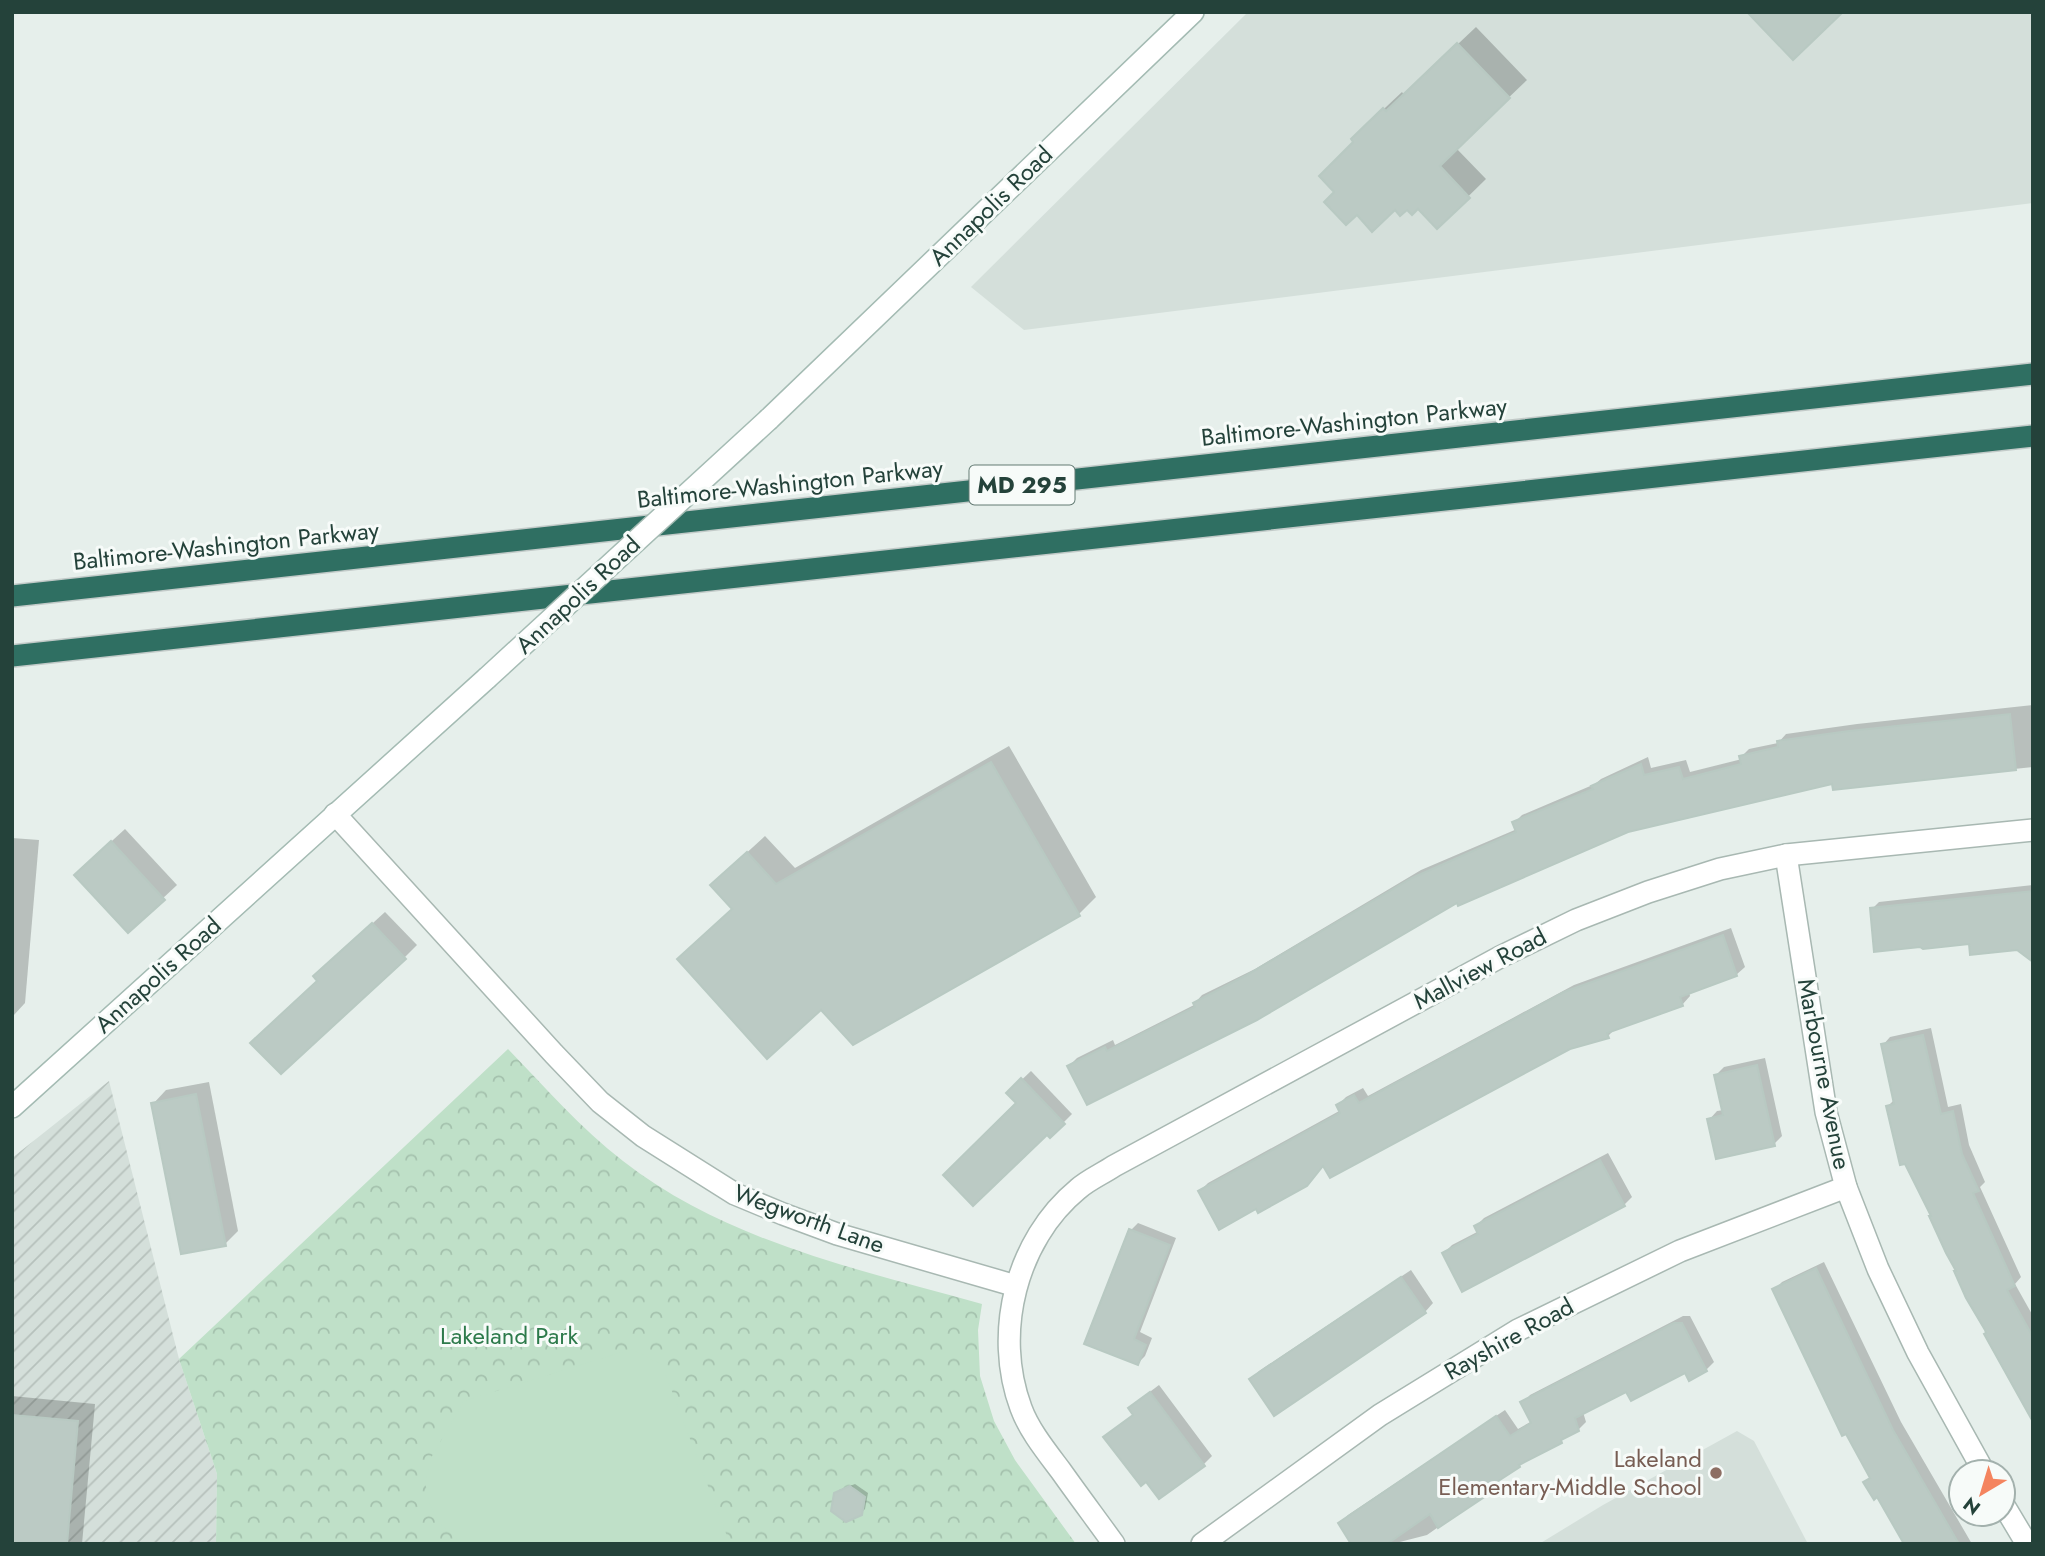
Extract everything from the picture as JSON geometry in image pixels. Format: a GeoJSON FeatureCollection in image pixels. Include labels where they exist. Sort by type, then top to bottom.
{"type":"FeatureCollection","features":[{"type":"Feature","properties":{"kind":"highway","name":"Baltimore-Washington Parkway"},"geometry":{"type":"LineString","coordinates":[[12,596],[2033,374]]}},
{"type":"Feature","properties":{"kind":"highway","name":"MD 295"},"geometry":{"type":"LineString","coordinates":[[12,656],[2033,436]]}},
{"type":"Feature","properties":{"kind":"street","name":"Annapolis Road"},"geometry":{"type":"LineString","coordinates":[[12,1107],[769,419],[1193,12]]}},
{"type":"Feature","properties":{"kind":"street","name":"Wegworth Lane"},"geometry":{"type":"LineString","coordinates":[[335,814],[554,1054],[600,1102],[643,1136],[735,1194],[783,1214],[837,1234],[1016,1286]]}},
{"type":"Feature","properties":{"kind":"street","name":"Mallview Road"},"geometry":{"type":"LineString","coordinates":[[1016,1286],[1032,1246],[1052,1215],[1078,1188],[1500,957],[1576,920],[1648,892],[1720,869],[1786,855],[2033,830]]}},
{"type":"Feature","properties":{"kind":"street","name":"Marbourne Avenue"},"geometry":{"type":"LineString","coordinates":[[1786,855],[1826,1112],[1846,1187],[1878,1269],[1918,1353],[1976,1458]]}},
{"type":"Feature","properties":{"kind":"street","name":"Rayshire Road"},"geometry":{"type":"LineString","coordinates":[[1202,1544],[1380,1415],[1518,1330],[1680,1251],[1846,1187]]}},
{"type":"Feature","properties":{"kind":"street"},"geometry":{"type":"LineString","coordinates":[[1016,1286],[1009,1326],[1010,1370],[1021,1410],[1042,1445],[1114,1544]]}},
{"type":"Feature","properties":{"kind":"street"},"geometry":{"type":"LineString","coordinates":[[2017,1527],[2027,1544]]}},
{"type":"Feature","properties":{"kind":"shaded area"},"geometry":{"type":"Polygon","coordinates":[[[1248,12],[2033,12],[2033,203],[1024,330],[971,287],[1248,12]]]}},
{"type":"Feature","properties":{"kind":"shaded area"},"geometry":{"type":"Polygon","coordinates":[[[109,1081],[179,1359],[217,1474],[216,1544],[12,1544],[12,1158],[109,1081]]]}},
{"type":"Feature","properties":{"kind":"shaded area","name":"Lakeland Elementary-Middle School"},"geometry":{"type":"Polygon","coordinates":[[[1737,1431],[1754,1441],[1808,1544],[1539,1544],[1603,1505],[1737,1431]]]}},
{"type":"Feature","properties":{"kind":"green space","name":"Lakeland Park"},"geometry":{"type":"Polygon","coordinates":[[[508,1049],[608,1149],[663,1189],[706,1213],[795,1250],[982,1304],[978,1330],[980,1376],[994,1421],[1015,1460],[1076,1544],[216,1544],[217,1474],[179,1359],[508,1049]]]}},
{"type":"Feature","properties":{"kind":"green space"},"geometry":{"type":"Polygon","coordinates":[[[632,1349],[662,1365],[730,1544],[463,1544],[439,1523],[429,1503],[425,1481],[432,1456],[464,1401],[632,1349]]]}},
{"type":"Feature","properties":{"kind":"building"},"geometry":{"type":"Polygon","coordinates":[[[1747,12],[1843,12],[1793,60],[1747,12]]]}},
{"type":"Feature","properties":{"kind":"building"},"geometry":{"type":"Polygon","coordinates":[[[1457,43],[1510,98],[1440,166],[1470,198],[1437,229],[1418,209],[1412,215],[1407,210],[1400,216],[1395,210],[1372,232],[1357,215],[1346,225],[1324,202],[1334,192],[1319,176],[1383,108],[1386,111],[1457,43]]]}},
{"type":"Feature","properties":{"kind":"building"},"geometry":{"type":"Polygon","coordinates":[[[2010,714],[2016,770],[1833,790],[1832,784],[1628,832],[1458,906],[1457,903],[1257,1020],[1087,1105],[1067,1066],[1105,1047],[1107,1051],[1195,1007],[1193,1003],[1245,976],[1412,878],[1516,832],[1512,822],[1593,789],[1591,786],[1641,764],[1644,775],[1679,767],[1683,779],[1741,764],[1739,756],[1778,747],[1777,741],[2010,714]]]}},
{"type":"Feature","properties":{"kind":"building"},"geometry":{"type":"Polygon","coordinates":[[[991,762],[1080,916],[853,1045],[821,1010],[767,1059],[677,959],[732,909],[710,885],[747,852],[776,884],[991,762]]]}},
{"type":"Feature","properties":{"kind":"building"},"geometry":{"type":"Polygon","coordinates":[[[111,841],[165,900],[128,933],[74,875],[111,841]]]}},
{"type":"Feature","properties":{"kind":"building"},"geometry":{"type":"Polygon","coordinates":[[[2033,891],[2033,962],[2017,950],[1970,955],[1969,944],[1874,952],[1870,908],[2033,891]]]}},
{"type":"Feature","properties":{"kind":"building"},"geometry":{"type":"Polygon","coordinates":[[[372,923],[406,959],[281,1074],[250,1043],[317,981],[313,976],[372,923]]]}},
{"type":"Feature","properties":{"kind":"building"},"geometry":{"type":"Polygon","coordinates":[[[1723,935],[1737,976],[1680,997],[1683,1006],[1607,1033],[1609,1038],[1570,1049],[1330,1178],[1323,1166],[1307,1186],[1258,1213],[1256,1209],[1219,1230],[1198,1191],[1340,1113],[1336,1105],[1354,1095],[1359,1103],[1564,992],[1723,935]]]}},
{"type":"Feature","properties":{"kind":"building"},"geometry":{"type":"Polygon","coordinates":[[[1923,1035],[1941,1114],[1953,1111],[1962,1154],[1979,1191],[1973,1193],[2015,1286],[2007,1290],[2033,1337],[2033,1422],[1966,1298],[1931,1216],[1905,1164],[1900,1165],[1886,1106],[1894,1104],[1881,1044],[1923,1035]]]}},
{"type":"Feature","properties":{"kind":"building"},"geometry":{"type":"Polygon","coordinates":[[[1757,1065],[1775,1146],[1716,1159],[1707,1119],[1723,1115],[1714,1075],[1757,1065]]]}},
{"type":"Feature","properties":{"kind":"building"},"geometry":{"type":"Polygon","coordinates":[[[1021,1078],[1065,1124],[1050,1138],[1047,1135],[973,1206],[943,1175],[1016,1103],[1006,1093],[1021,1078]]]}},
{"type":"Feature","properties":{"kind":"building"},"geometry":{"type":"Polygon","coordinates":[[[196,1094],[226,1246],[181,1254],[151,1103],[196,1094]]]}},
{"type":"Feature","properties":{"kind":"building"},"geometry":{"type":"Polygon","coordinates":[[[1600,1160],[1625,1206],[1462,1292],[1442,1253],[1478,1234],[1474,1226],[1600,1160]]]}},
{"type":"Feature","properties":{"kind":"building"},"geometry":{"type":"Polygon","coordinates":[[[1129,1229],[1170,1245],[1134,1339],[1146,1345],[1138,1365],[1084,1344],[1129,1229]]]}},
{"type":"Feature","properties":{"kind":"building"},"geometry":{"type":"Polygon","coordinates":[[[1816,1268],[1893,1430],[1947,1523],[1947,1528],[1950,1528],[1959,1544],[1904,1544],[1877,1497],[1874,1500],[1863,1482],[1870,1478],[1846,1434],[1842,1436],[1772,1289],[1816,1268]]]}},
{"type":"Feature","properties":{"kind":"building"},"geometry":{"type":"Polygon","coordinates":[[[1401,1277],[1426,1313],[1274,1416],[1249,1379],[1401,1277]]]}},
{"type":"Feature","properties":{"kind":"building"},"geometry":{"type":"Polygon","coordinates":[[[1674,1323],[1682,1323],[1707,1371],[1689,1381],[1685,1373],[1631,1401],[1626,1392],[1575,1418],[1579,1431],[1519,1465],[1520,1467],[1486,1489],[1489,1494],[1438,1528],[1430,1514],[1387,1544],[1351,1544],[1338,1523],[1496,1416],[1510,1436],[1531,1423],[1520,1402],[1674,1323]]]}},
{"type":"Feature","properties":{"kind":"building"},"geometry":{"type":"Polygon","coordinates":[[[1150,1392],[1205,1466],[1159,1499],[1146,1482],[1141,1486],[1103,1437],[1133,1415],[1128,1408],[1150,1392]]]}},
{"type":"Feature","properties":{"kind":"building"},"geometry":{"type":"Polygon","coordinates":[[[12,1415],[78,1421],[67,1544],[12,1544],[12,1415]]]}},
{"type":"Feature","properties":{"kind":"building"},"geometry":{"type":"Polygon","coordinates":[[[850,1486],[865,1497],[862,1515],[846,1522],[831,1511],[834,1493],[850,1486]]]}},
{"type":"Feature","properties":{"kind":"place","name":"Lakeland Elementary-Middle School"},"geometry":{"type":"Point","coordinates":[1716,1473]}}]}
